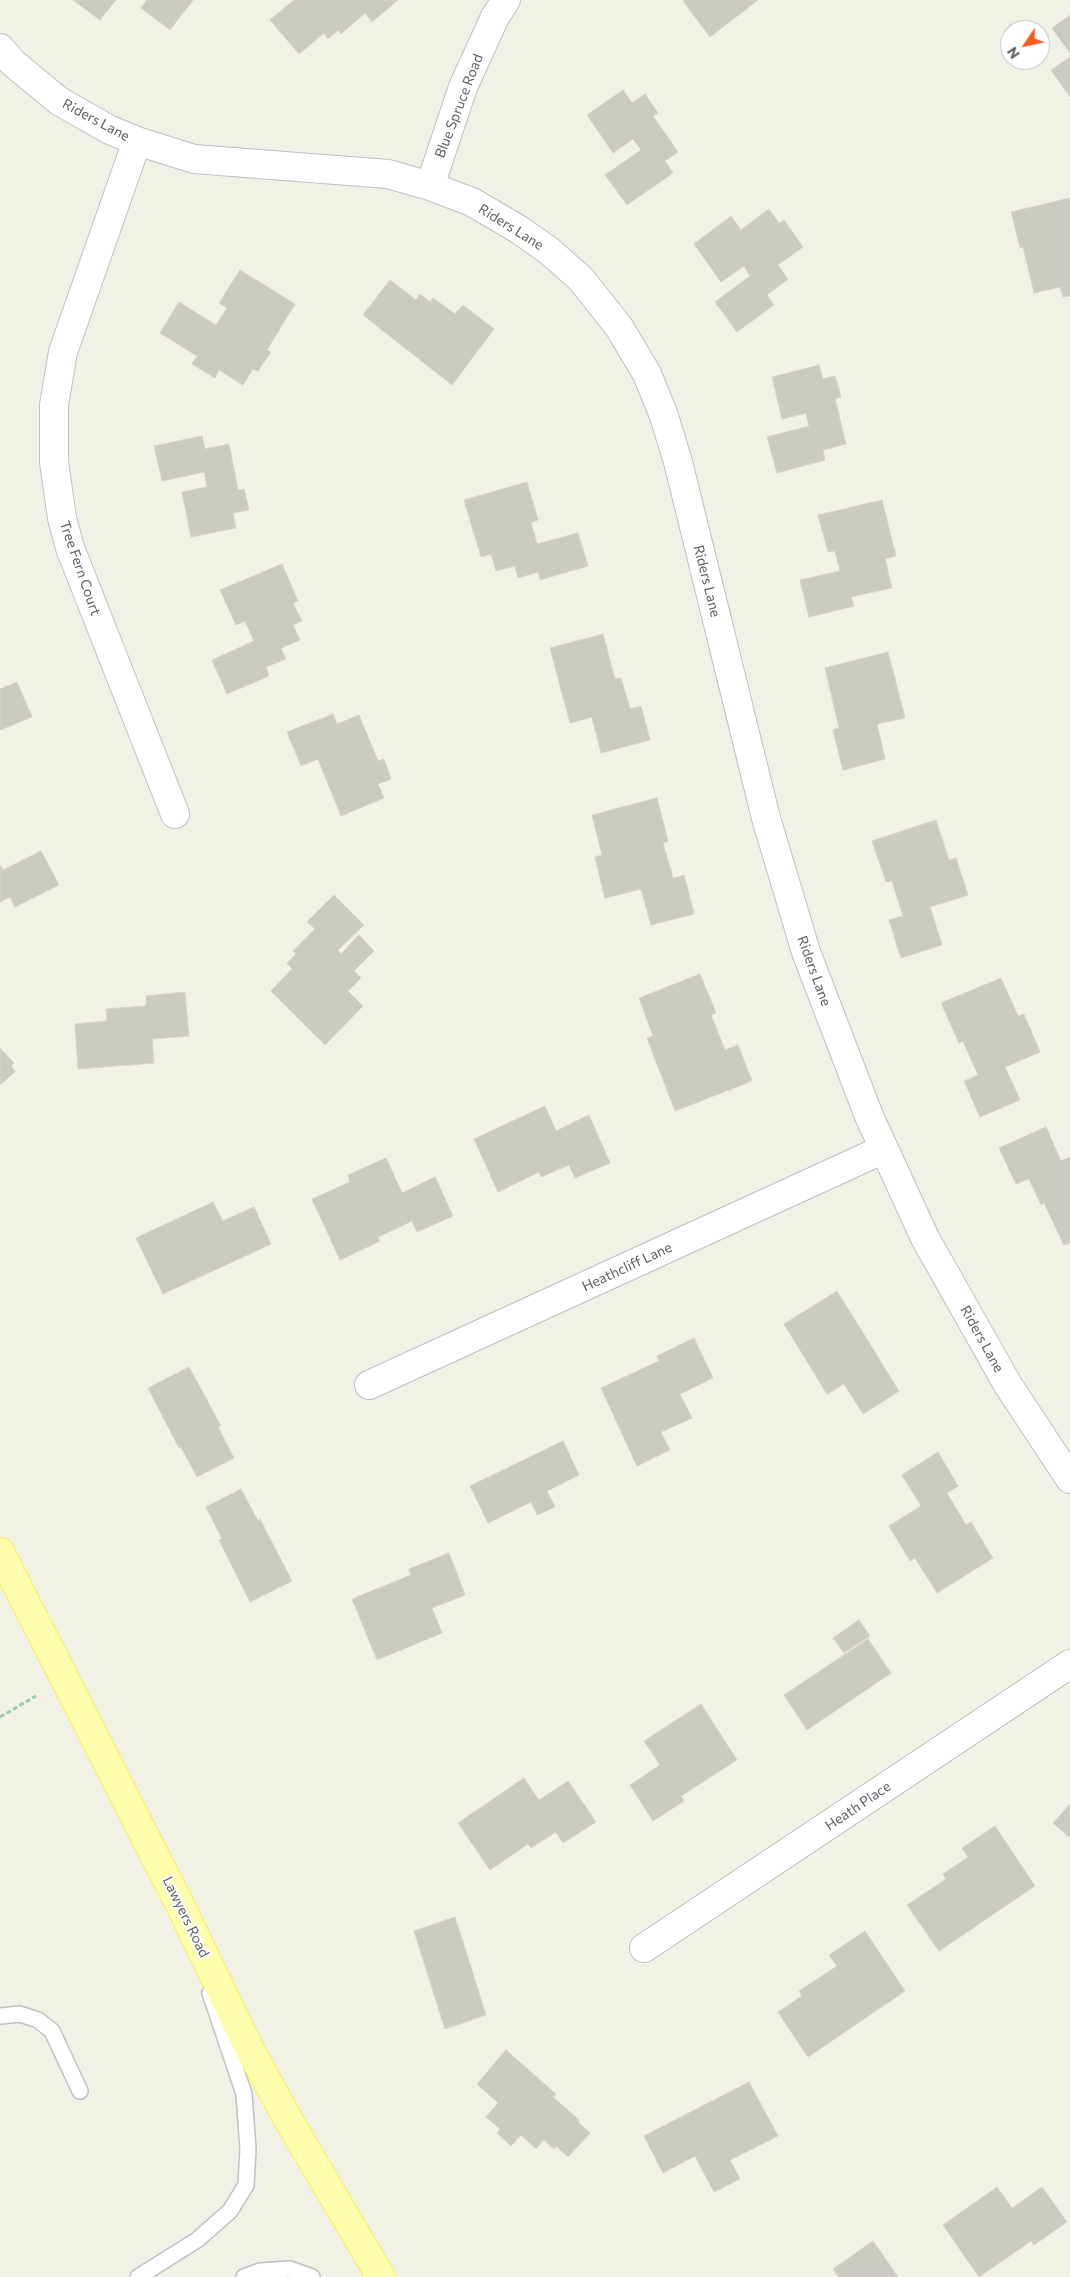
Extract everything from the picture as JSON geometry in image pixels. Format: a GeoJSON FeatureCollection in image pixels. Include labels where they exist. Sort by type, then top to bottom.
{"type":"FeatureCollection","features":[{"type":"Feature","properties":{"kind":"main road","name":"Lawyers Road"},"geometry":{"type":"LineString","coordinates":[[0,1552],[181,1907],[252,2054],[289,2121],[381,2277]]}},
{"type":"Feature","properties":{"kind":"street","name":"Blue Spruce Road"},"geometry":{"type":"LineString","coordinates":[[430,186],[463,87],[495,17],[506,0]]}},
{"type":"Feature","properties":{"kind":"street","name":"Riders Lane"},"geometry":{"type":"LineString","coordinates":[[0,48],[13,63],[59,100],[110,130],[137,141],[194,159],[388,174],[430,186],[472,202],[518,229],[548,250],[581,279],[614,320],[647,374],[664,416],[678,462],[766,818],[806,952],[869,1116],[925,1238],[993,1359],[1070,1479]]}},
{"type":"Feature","properties":{"kind":"street","name":"Tree Fern Court"},"geometry":{"type":"LineString","coordinates":[[137,141],[63,352],[54,405],[54,462],[62,518],[70,548],[176,814]]}},
{"type":"Feature","properties":{"kind":"street","name":"Heathcliff Lane"},"geometry":{"type":"LineString","coordinates":[[369,1385],[884,1149]]}},
{"type":"Feature","properties":{"kind":"street","name":"Heath Place"},"geometry":{"type":"LineString","coordinates":[[644,1948],[1070,1664]]}},
{"type":"Feature","properties":{"kind":"lane"},"geometry":{"type":"LineString","coordinates":[[138,2277],[197,2240],[230,2211],[246,2185],[248,2149],[244,2094],[181,1907]]}},
{"type":"Feature","properties":{"kind":"lane"},"geometry":{"type":"LineString","coordinates":[[0,2016],[20,2014],[38,2020],[52,2032],[80,2091]]}},
{"type":"Feature","properties":{"kind":"lane"},"geometry":{"type":"LineString","coordinates":[[244,2277],[260,2270],[290,2269],[312,2277]]}},
{"type":"Feature","properties":{"kind":"path"},"geometry":{"type":"LineString","coordinates":[[0,1717],[41,1694]]}},
{"type":"Feature","properties":{"kind":"building"},"geometry":{"type":"Polygon","coordinates":[[[73,0],[116,0],[100,20],[73,0]]]}},
{"type":"Feature","properties":{"kind":"building"},"geometry":{"type":"Polygon","coordinates":[[[147,0],[193,0],[170,30],[141,8],[147,0]]]}},
{"type":"Feature","properties":{"kind":"building"},"geometry":{"type":"Polygon","coordinates":[[[294,0],[398,0],[372,22],[365,13],[341,34],[338,30],[328,39],[324,33],[299,54],[270,20],[294,0]]]}},
{"type":"Feature","properties":{"kind":"building"},"geometry":{"type":"Polygon","coordinates":[[[758,0],[710,37],[683,1],[758,0]]]}},
{"type":"Feature","properties":{"kind":"building"},"geometry":{"type":"Polygon","coordinates":[[[1070,15],[1070,53],[1052,28],[1070,15]]]}},
{"type":"Feature","properties":{"kind":"building"},"geometry":{"type":"Polygon","coordinates":[[[1070,57],[1070,97],[1051,70],[1070,57]]]}},
{"type":"Feature","properties":{"kind":"building"},"geometry":{"type":"Polygon","coordinates":[[[623,90],[632,103],[645,94],[658,113],[653,116],[678,152],[665,161],[673,173],[627,205],[605,175],[641,150],[633,139],[613,153],[587,115],[623,90]]]}},
{"type":"Feature","properties":{"kind":"building"},"geometry":{"type":"Polygon","coordinates":[[[1070,198],[1070,296],[1063,297],[1060,287],[1034,293],[1023,247],[1020,248],[1011,212],[1070,198]]]}},
{"type":"Feature","properties":{"kind":"building"},"geometry":{"type":"Polygon","coordinates":[[[769,209],[779,223],[784,220],[803,247],[778,265],[788,279],[767,295],[774,305],[737,332],[715,302],[750,276],[744,266],[721,282],[694,244],[731,216],[741,230],[769,209]]]}},
{"type":"Feature","properties":{"kind":"building"},"geometry":{"type":"Polygon","coordinates":[[[240,270],[295,304],[267,350],[271,352],[258,371],[253,369],[243,385],[219,370],[215,378],[192,364],[197,356],[160,333],[179,302],[216,325],[227,308],[219,303],[240,270]]]}},
{"type":"Feature","properties":{"kind":"building"},"geometry":{"type":"Polygon","coordinates":[[[390,280],[416,300],[420,294],[430,302],[433,298],[455,314],[463,305],[494,329],[452,385],[363,315],[390,280]]]}},
{"type":"Feature","properties":{"kind":"building"},"geometry":{"type":"Polygon","coordinates":[[[819,365],[823,379],[835,376],[841,397],[835,399],[846,444],[823,450],[825,460],[777,473],[767,437],[809,426],[806,413],[782,419],[772,377],[819,365]]]}},
{"type":"Feature","properties":{"kind":"building"},"geometry":{"type":"Polygon","coordinates":[[[202,436],[205,449],[229,444],[238,490],[244,489],[249,510],[233,513],[236,528],[191,537],[182,492],[207,487],[204,472],[162,481],[154,446],[202,436]]]}},
{"type":"Feature","properties":{"kind":"building"},"geometry":{"type":"Polygon","coordinates":[[[527,482],[538,520],[531,522],[537,544],[578,533],[588,566],[540,580],[538,572],[518,578],[515,566],[496,571],[491,554],[481,557],[464,500],[527,482]]]}},
{"type":"Feature","properties":{"kind":"building"},"geometry":{"type":"Polygon","coordinates":[[[882,500],[896,556],[885,559],[892,588],[851,597],[854,606],[809,617],[800,580],[840,571],[835,551],[828,552],[818,515],[882,500]]]}},
{"type":"Feature","properties":{"kind":"building"},"geometry":{"type":"Polygon","coordinates":[[[282,564],[298,601],[293,603],[302,621],[293,625],[300,640],[281,648],[286,659],[266,667],[269,676],[227,694],[212,660],[254,641],[245,621],[236,625],[220,590],[282,564]]]}},
{"type":"Feature","properties":{"kind":"building"},"geometry":{"type":"Polygon","coordinates":[[[603,634],[615,679],[621,678],[630,709],[641,706],[650,740],[601,753],[592,717],[570,723],[550,648],[603,634]]]}},
{"type":"Feature","properties":{"kind":"building"},"geometry":{"type":"Polygon","coordinates":[[[888,652],[905,718],[877,724],[885,759],[843,770],[833,730],[839,728],[825,668],[888,652]]]}},
{"type":"Feature","properties":{"kind":"building"},"geometry":{"type":"Polygon","coordinates":[[[17,682],[32,717],[0,730],[0,689],[17,682]]]}},
{"type":"Feature","properties":{"kind":"building"},"geometry":{"type":"Polygon","coordinates":[[[333,714],[337,724],[359,715],[378,761],[384,759],[391,779],[378,784],[384,798],[341,816],[318,759],[301,766],[287,732],[333,714]]]}},
{"type":"Feature","properties":{"kind":"building"},"geometry":{"type":"Polygon","coordinates":[[[657,798],[668,841],[663,843],[673,878],[684,875],[694,914],[651,925],[641,889],[605,898],[595,857],[602,855],[592,815],[657,798]]]}},
{"type":"Feature","properties":{"kind":"building"},"geometry":{"type":"Polygon","coordinates":[[[936,820],[949,860],[956,858],[968,895],[930,907],[942,945],[901,958],[889,920],[903,916],[892,881],[886,882],[872,841],[936,820]]]}},
{"type":"Feature","properties":{"kind":"building"},"geometry":{"type":"Polygon","coordinates":[[[41,851],[59,885],[15,907],[10,897],[0,902],[0,865],[3,870],[41,851]]]}},
{"type":"Feature","properties":{"kind":"building"},"geometry":{"type":"Polygon","coordinates":[[[334,895],[364,925],[338,950],[341,954],[359,935],[374,951],[354,971],[361,978],[348,991],[363,1006],[325,1045],[271,991],[292,969],[287,963],[296,954],[293,951],[315,929],[307,922],[334,895]]]}},
{"type":"Feature","properties":{"kind":"building"},"geometry":{"type":"Polygon","coordinates":[[[700,974],[716,1013],[711,1015],[725,1050],[738,1045],[752,1081],[675,1111],[647,1038],[653,1036],[639,998],[700,974]]]}},
{"type":"Feature","properties":{"kind":"building"},"geometry":{"type":"Polygon","coordinates":[[[1001,978],[1018,1016],[1024,1014],[1040,1052],[1005,1067],[1020,1100],[980,1117],[964,1081],[978,1075],[963,1041],[959,1043],[941,1003],[1001,978]]]}},
{"type":"Feature","properties":{"kind":"building"},"geometry":{"type":"Polygon","coordinates":[[[185,992],[189,1036],[152,1039],[154,1063],[78,1069],[75,1024],[107,1021],[106,1009],[146,1006],[146,996],[185,992]]]}},
{"type":"Feature","properties":{"kind":"building"},"geometry":{"type":"Polygon","coordinates":[[[0,1048],[14,1063],[11,1066],[15,1072],[0,1085],[0,1048]]]}},
{"type":"Feature","properties":{"kind":"building"},"geometry":{"type":"Polygon","coordinates":[[[545,1106],[556,1131],[589,1115],[610,1163],[575,1178],[569,1165],[541,1177],[539,1172],[498,1192],[474,1139],[545,1106]]]}},
{"type":"Feature","properties":{"kind":"building"},"geometry":{"type":"Polygon","coordinates":[[[1046,1127],[1061,1161],[1070,1157],[1070,1243],[1064,1245],[1044,1203],[1041,1205],[1029,1179],[1016,1184],[999,1148],[1046,1127]]]}},
{"type":"Feature","properties":{"kind":"building"},"geometry":{"type":"Polygon","coordinates":[[[386,1158],[402,1193],[435,1177],[453,1216],[417,1232],[412,1221],[378,1237],[380,1241],[340,1260],[312,1199],[350,1182],[348,1175],[386,1158]]]}},
{"type":"Feature","properties":{"kind":"building"},"geometry":{"type":"Polygon","coordinates":[[[213,1202],[223,1221],[254,1207],[271,1244],[163,1294],[136,1238],[213,1202]]]}},
{"type":"Feature","properties":{"kind":"building"},"geometry":{"type":"Polygon","coordinates":[[[837,1291],[899,1391],[863,1414],[844,1384],[827,1394],[784,1324],[837,1291]]]}},
{"type":"Feature","properties":{"kind":"building"},"geometry":{"type":"Polygon","coordinates":[[[694,1338],[713,1378],[680,1394],[692,1418],[661,1432],[670,1450],[637,1466],[601,1388],[659,1361],[657,1356],[694,1338]]]}},
{"type":"Feature","properties":{"kind":"building"},"geometry":{"type":"Polygon","coordinates":[[[189,1367],[221,1426],[218,1427],[234,1458],[197,1477],[181,1447],[179,1448],[148,1388],[189,1367]]]}},
{"type":"Feature","properties":{"kind":"building"},"geometry":{"type":"Polygon","coordinates":[[[563,1441],[579,1475],[547,1491],[555,1507],[537,1515],[531,1502],[488,1523],[470,1486],[563,1441]]]}},
{"type":"Feature","properties":{"kind":"building"},"geometry":{"type":"Polygon","coordinates":[[[938,1452],[958,1486],[947,1493],[966,1525],[971,1522],[993,1558],[937,1593],[915,1558],[910,1561],[889,1526],[921,1506],[902,1475],[938,1452]]]}},
{"type":"Feature","properties":{"kind":"building"},"geometry":{"type":"Polygon","coordinates":[[[241,1489],[258,1521],[260,1519],[292,1581],[250,1602],[219,1540],[222,1539],[206,1507],[241,1489]]]}},
{"type":"Feature","properties":{"kind":"building"},"geometry":{"type":"Polygon","coordinates":[[[449,1553],[465,1595],[432,1608],[442,1633],[377,1660],[352,1599],[411,1575],[409,1569],[449,1553]]]}},
{"type":"Feature","properties":{"kind":"building"},"geometry":{"type":"Polygon","coordinates":[[[859,1620],[870,1636],[844,1653],[833,1638],[859,1620]]]}},
{"type":"Feature","properties":{"kind":"building"},"geometry":{"type":"Polygon","coordinates":[[[868,1639],[891,1673],[807,1730],[784,1695],[868,1639]]]}},
{"type":"Feature","properties":{"kind":"building"},"geometry":{"type":"Polygon","coordinates":[[[701,1704],[737,1760],[681,1796],[684,1801],[653,1821],[630,1785],[660,1765],[644,1741],[701,1704]]]}},
{"type":"Feature","properties":{"kind":"building"},"geometry":{"type":"Polygon","coordinates":[[[524,1778],[539,1800],[568,1781],[596,1822],[563,1843],[556,1832],[531,1848],[528,1844],[490,1870],[458,1823],[524,1778]]]}},
{"type":"Feature","properties":{"kind":"building"},"geometry":{"type":"Polygon","coordinates":[[[1070,1804],[1070,1838],[1053,1823],[1070,1804]]]}},
{"type":"Feature","properties":{"kind":"building"},"geometry":{"type":"Polygon","coordinates":[[[995,1826],[1035,1886],[939,1951],[907,1905],[946,1879],[943,1874],[968,1857],[962,1848],[995,1826]]]}},
{"type":"Feature","properties":{"kind":"building"},"geometry":{"type":"Polygon","coordinates":[[[455,1917],[486,2015],[445,2029],[414,1931],[455,1917]]]}},
{"type":"Feature","properties":{"kind":"building"},"geometry":{"type":"Polygon","coordinates":[[[865,1931],[905,1991],[808,2057],[778,2012],[802,1996],[799,1991],[837,1966],[829,1955],[865,1931]]]}},
{"type":"Feature","properties":{"kind":"building"},"geometry":{"type":"Polygon","coordinates":[[[506,2050],[556,2094],[553,2097],[579,2120],[578,2122],[590,2133],[568,2157],[556,2146],[554,2149],[544,2140],[536,2149],[521,2135],[511,2146],[497,2133],[500,2129],[486,2117],[498,2103],[477,2084],[506,2050]]]}},
{"type":"Feature","properties":{"kind":"building"},"geometry":{"type":"Polygon","coordinates":[[[749,2082],[778,2136],[730,2160],[740,2179],[714,2192],[695,2156],[663,2173],[644,2136],[749,2082]]]}},
{"type":"Feature","properties":{"kind":"building"},"geometry":{"type":"Polygon","coordinates":[[[997,2187],[1012,2208],[1042,2187],[1067,2222],[1034,2245],[1031,2241],[979,2277],[943,2225],[997,2187]]]}},
{"type":"Feature","properties":{"kind":"building"},"geometry":{"type":"Polygon","coordinates":[[[873,2241],[898,2277],[839,2277],[833,2269],[873,2241]]]}}]}
